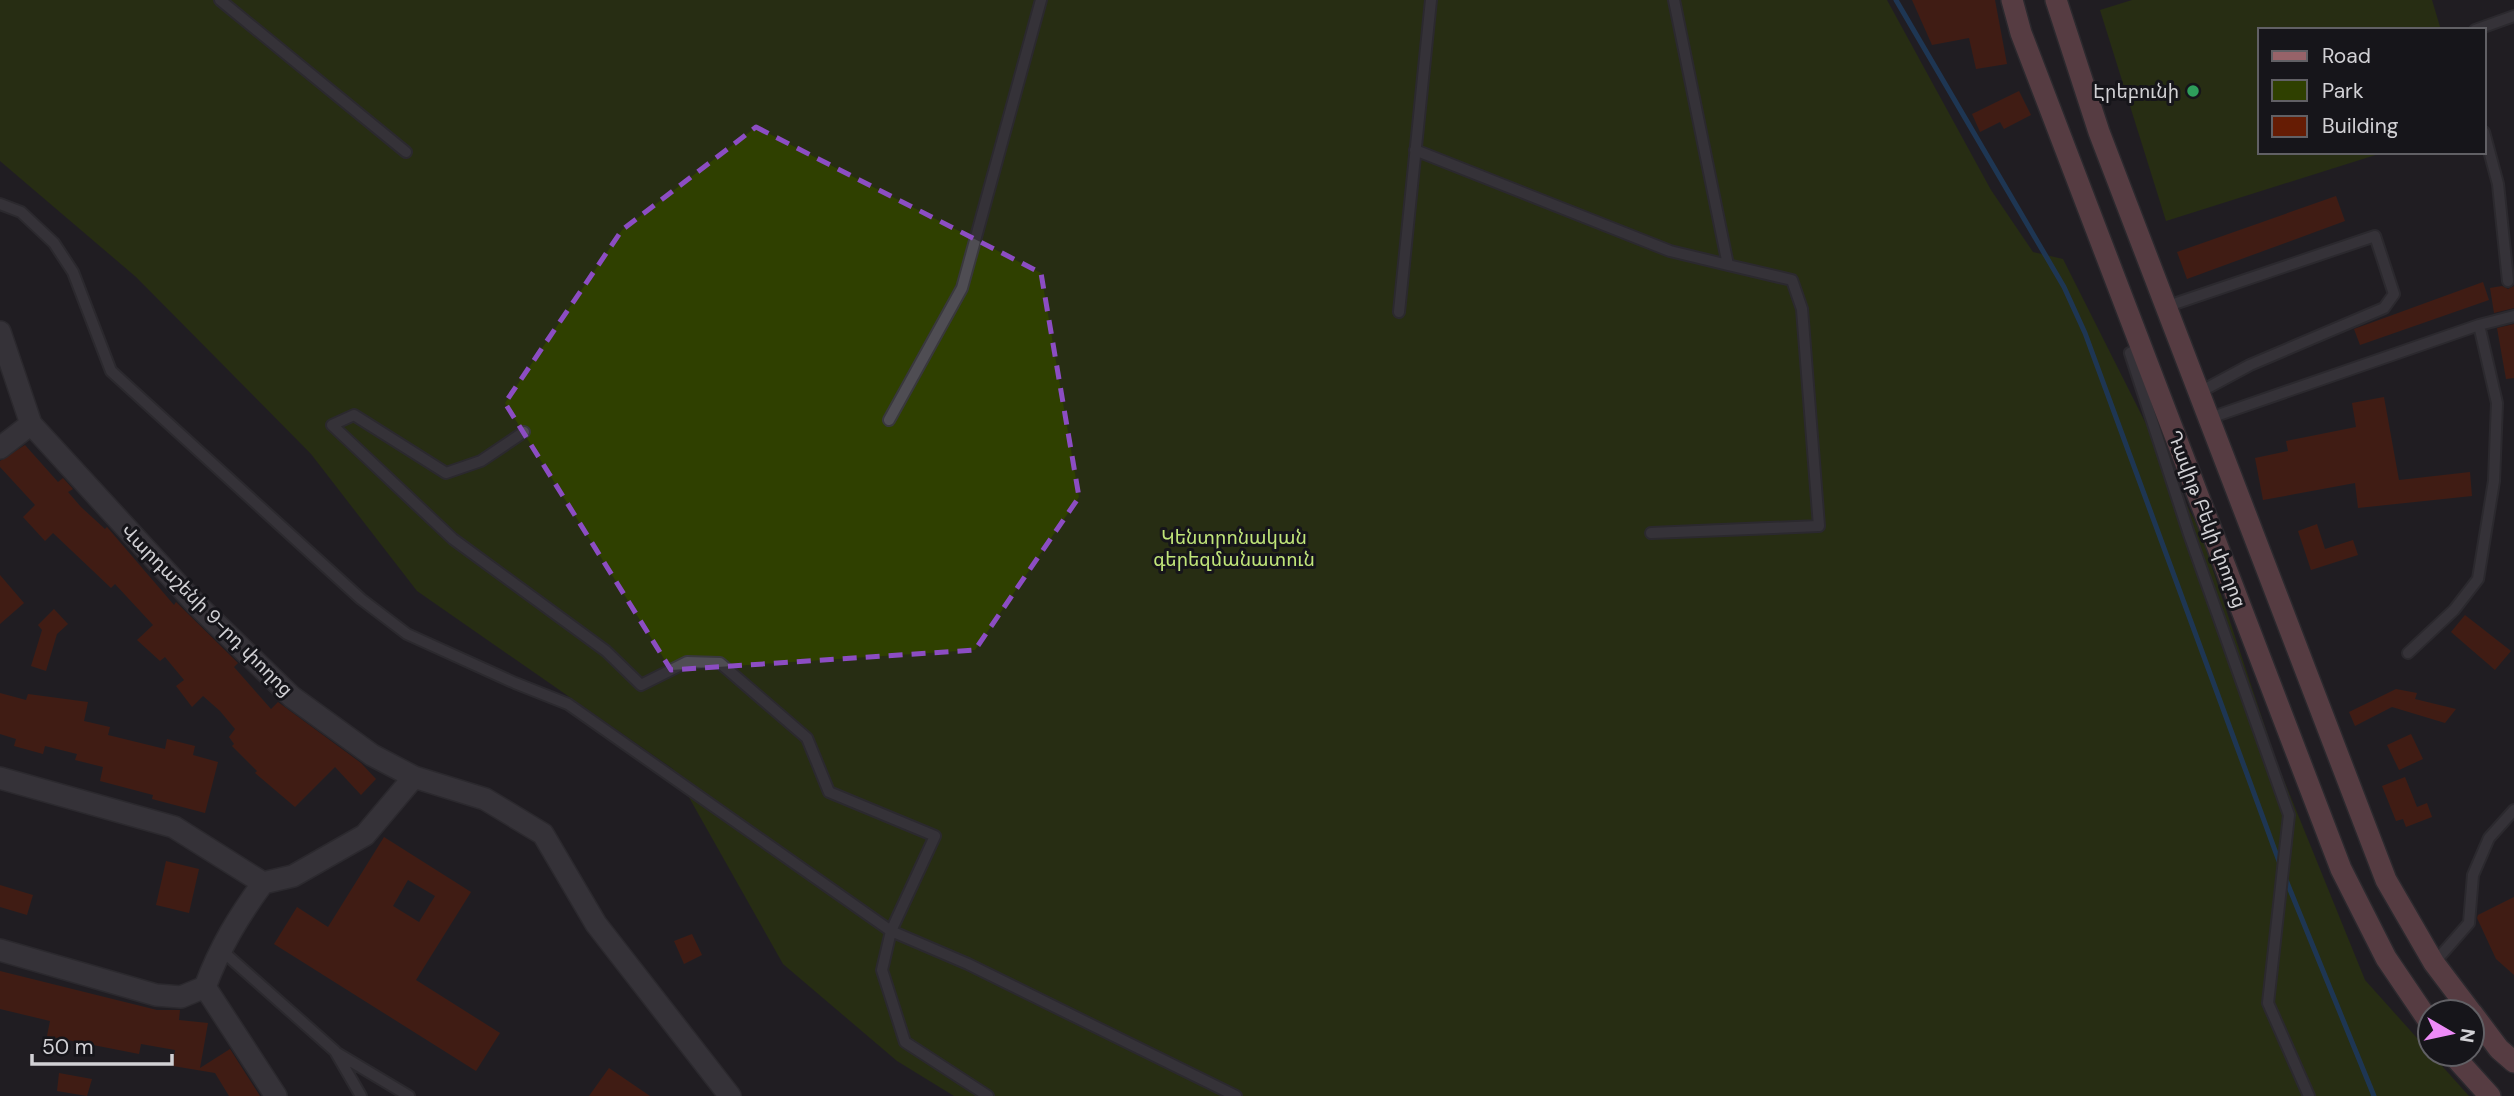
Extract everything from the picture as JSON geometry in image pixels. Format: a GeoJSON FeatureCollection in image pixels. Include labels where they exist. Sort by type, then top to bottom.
{"type":"FeatureCollection","features":[{"type":"Feature","properties":{"kind":"main road","name":"Դավիթ Բեկի փողոց"},"geometry":{"type":"LineString","coordinates":[[2012,0],[2021,33],[2342,869],[2386,958],[2416,1002]]}},
{"type":"Feature","properties":{"kind":"main road","name":"Դավիթ Բեկի փողոց"},"geometry":{"type":"LineString","coordinates":[[2056,0],[2099,132],[2386,880],[2434,963],[2461,998]]}},
{"type":"Feature","properties":{"kind":"main road","name":"Դավիթ Բեկի փողոց"},"geometry":{"type":"LineString","coordinates":[[2486,1032],[2499,1049],[2514,1062]]}},
{"type":"Feature","properties":{"kind":"main road"},"geometry":{"type":"LineString","coordinates":[[2465,1068],[2490,1096]]}},
{"type":"Feature","properties":{"kind":"street","name":"Վարդաշենի 9-րդ փողոց"},"geometry":{"type":"LineString","coordinates":[[0,332],[31,424],[196,604],[292,697],[372,755],[414,777],[485,799],[543,834],[596,923],[730,1096]]}},
{"type":"Feature","properties":{"kind":"street"},"geometry":{"type":"LineString","coordinates":[[0,448],[31,424]]}},
{"type":"Feature","properties":{"kind":"street"},"geometry":{"type":"LineString","coordinates":[[0,950],[156,995],[181,996],[205,987],[219,948],[263,883],[293,876],[365,835],[414,777]]}},
{"type":"Feature","properties":{"kind":"street"},"geometry":{"type":"LineString","coordinates":[[0,778],[174,827],[263,883]]}},
{"type":"Feature","properties":{"kind":"street"},"geometry":{"type":"LineString","coordinates":[[205,987],[276,1096]]}},
{"type":"Feature","properties":{"kind":"lane"},"geometry":{"type":"LineString","coordinates":[[220,0],[406,152]]}},
{"type":"Feature","properties":{"kind":"lane"},"geometry":{"type":"LineString","coordinates":[[889,420],[962,288],[1041,0]]}},
{"type":"Feature","properties":{"kind":"lane"},"geometry":{"type":"LineString","coordinates":[[1399,312],[1431,0]]}},
{"type":"Feature","properties":{"kind":"lane"},"geometry":{"type":"LineString","coordinates":[[1674,0],[1728,265]]}},
{"type":"Feature","properties":{"kind":"lane"},"geometry":{"type":"LineString","coordinates":[[2480,28],[2514,16]]}},
{"type":"Feature","properties":{"kind":"lane"},"geometry":{"type":"LineString","coordinates":[[2486,139],[2498,184],[2508,281]]}},
{"type":"Feature","properties":{"kind":"lane"},"geometry":{"type":"LineString","coordinates":[[1415,150],[1670,251],[1792,281],[1799,300],[1819,527],[1651,533]]}},
{"type":"Feature","properties":{"kind":"lane"},"geometry":{"type":"LineString","coordinates":[[0,204],[20,212],[54,243],[73,272],[111,371],[361,599],[407,634],[568,704],[891,931],[968,964],[1236,1096]]}},
{"type":"Feature","properties":{"kind":"lane"},"geometry":{"type":"LineString","coordinates":[[2165,307],[2375,236],[2394,294],[2384,308],[2250,365],[2198,393]]}},
{"type":"Feature","properties":{"kind":"lane"},"geometry":{"type":"LineString","coordinates":[[2207,419],[2479,325],[2514,316]]}},
{"type":"Feature","properties":{"kind":"lane"},"geometry":{"type":"LineString","coordinates":[[2408,653],[2454,610],[2478,579],[2494,481],[2497,403],[2479,325]]}},
{"type":"Feature","properties":{"kind":"lane"},"geometry":{"type":"LineString","coordinates":[[2141,347],[2130,353],[2189,534],[2289,815],[2268,1003],[2309,1096]]}},
{"type":"Feature","properties":{"kind":"lane"},"geometry":{"type":"LineString","coordinates":[[524,432],[481,461],[446,473],[354,415],[332,425],[453,539],[606,651],[641,685],[687,662],[720,663],[807,738],[830,792],[934,836],[891,931],[882,970],[905,1042],[988,1096]]}},
{"type":"Feature","properties":{"kind":"lane"},"geometry":{"type":"LineString","coordinates":[[2434,963],[2469,923],[2473,875],[2489,838],[2514,810]]}},
{"type":"Feature","properties":{"kind":"lane"},"geometry":{"type":"LineString","coordinates":[[219,948],[335,1051],[409,1096]]}},
{"type":"Feature","properties":{"kind":"lane"},"geometry":{"type":"LineString","coordinates":[[335,1051],[361,1096]]}},
{"type":"Feature","properties":{"kind":"highlighted area"},"geometry":{"type":"Polygon","coordinates":[[[756,127],[1041,273],[1079,497],[975,650],[671,670],[505,403],[622,230],[756,127]]]}},
{"type":"Feature","properties":{"kind":"green space","name":"Կենտրոնական գերեզմանատուն"},"geometry":{"type":"Polygon","coordinates":[[[0,0],[1887,0],[1991,190],[2033,252],[2063,259],[2200,531],[2277,763],[2365,980],[2416,1037],[2416,1068],[2444,1068],[2469,1096],[954,1096],[897,1061],[783,964],[673,769],[417,591],[311,454],[136,277],[0,161],[0,0]]]}},
{"type":"Feature","properties":{"kind":"green space","name":"Էրեբունի"},"geometry":{"type":"Polygon","coordinates":[[[2132,0],[2432,0],[2440,28],[2258,28],[2258,154],[2379,154],[2166,221],[2100,10],[2132,0]]]}},
{"type":"Feature","properties":{"kind":"building"},"geometry":{"type":"Polygon","coordinates":[[[1912,0],[1995,0],[2007,64],[1976,69],[1969,38],[1932,45],[1912,0]]]}},
{"type":"Feature","properties":{"kind":"building"},"geometry":{"type":"Polygon","coordinates":[[[2019,91],[2031,115],[2004,129],[2000,122],[1980,132],[1972,114],[2019,91]]]}},
{"type":"Feature","properties":{"kind":"building"},"geometry":{"type":"Polygon","coordinates":[[[2336,196],[2345,221],[2187,279],[2177,252],[2336,196]]]}},
{"type":"Feature","properties":{"kind":"building"},"geometry":{"type":"Polygon","coordinates":[[[2483,282],[2489,300],[2360,345],[2354,329],[2483,282]]]}},
{"type":"Feature","properties":{"kind":"building"},"geometry":{"type":"Polygon","coordinates":[[[2502,286],[2508,289],[2514,286],[2514,308],[2494,313],[2490,288],[2502,286]]]}},
{"type":"Feature","properties":{"kind":"building"},"geometry":{"type":"Polygon","coordinates":[[[2514,324],[2514,378],[2506,379],[2497,328],[2514,324]]]}},
{"type":"Feature","properties":{"kind":"building"},"geometry":{"type":"Polygon","coordinates":[[[2384,397],[2399,480],[2470,472],[2472,496],[2358,508],[2355,483],[2263,500],[2255,458],[2288,451],[2286,441],[2356,427],[2352,403],[2384,397]]]}},
{"type":"Feature","properties":{"kind":"building"},"geometry":{"type":"Polygon","coordinates":[[[25,445],[58,482],[63,478],[73,489],[68,492],[81,507],[105,529],[107,527],[174,605],[176,602],[238,663],[234,667],[271,709],[278,702],[361,763],[376,779],[361,795],[335,767],[295,807],[255,773],[257,771],[232,746],[234,744],[229,737],[235,729],[220,711],[203,696],[192,707],[176,686],[184,680],[165,657],[160,661],[137,640],[153,625],[115,584],[111,588],[53,533],[45,541],[23,517],[35,505],[0,467],[0,461],[25,445]]]}},
{"type":"Feature","properties":{"kind":"building"},"geometry":{"type":"Polygon","coordinates":[[[2317,524],[2325,549],[2353,540],[2358,555],[2311,570],[2298,531],[2317,524]]]}},
{"type":"Feature","properties":{"kind":"building"},"geometry":{"type":"Polygon","coordinates":[[[0,575],[24,603],[0,624],[0,575]]]}},
{"type":"Feature","properties":{"kind":"building"},"geometry":{"type":"Polygon","coordinates":[[[54,609],[68,624],[57,634],[46,671],[31,666],[42,630],[38,625],[54,609]]]}},
{"type":"Feature","properties":{"kind":"building"},"geometry":{"type":"Polygon","coordinates":[[[2465,615],[2511,651],[2495,670],[2451,632],[2465,615]]]}},
{"type":"Feature","properties":{"kind":"building"},"geometry":{"type":"Polygon","coordinates":[[[2396,689],[2417,693],[2415,699],[2456,709],[2445,723],[2392,707],[2355,726],[2349,712],[2396,689]]]}},
{"type":"Feature","properties":{"kind":"building"},"geometry":{"type":"Polygon","coordinates":[[[0,693],[26,700],[28,694],[88,702],[84,721],[110,727],[108,735],[165,749],[167,739],[195,746],[193,755],[218,762],[205,813],[100,781],[103,767],[75,760],[77,754],[45,746],[43,754],[14,746],[16,739],[0,734],[0,693]]]}},
{"type":"Feature","properties":{"kind":"building"},"geometry":{"type":"Polygon","coordinates":[[[2411,734],[2423,759],[2399,770],[2387,745],[2411,734]]]}},
{"type":"Feature","properties":{"kind":"building"},"geometry":{"type":"Polygon","coordinates":[[[2405,777],[2417,807],[2427,803],[2432,817],[2406,827],[2403,819],[2396,821],[2382,786],[2405,777]]]}},
{"type":"Feature","properties":{"kind":"building"},"geometry":{"type":"Polygon","coordinates":[[[384,837],[471,892],[416,980],[500,1033],[476,1071],[274,944],[297,907],[328,927],[384,837]],[[408,880],[393,906],[419,922],[435,896],[408,880]]]}},
{"type":"Feature","properties":{"kind":"building"},"geometry":{"type":"Polygon","coordinates":[[[166,861],[199,869],[189,913],[156,905],[166,861]]]}},
{"type":"Feature","properties":{"kind":"building"},"geometry":{"type":"Polygon","coordinates":[[[0,885],[33,895],[27,915],[0,907],[0,885]]]}},
{"type":"Feature","properties":{"kind":"building"},"geometry":{"type":"Polygon","coordinates":[[[2514,897],[2514,975],[2496,959],[2477,918],[2478,915],[2514,897]]]}},
{"type":"Feature","properties":{"kind":"building"},"geometry":{"type":"Polygon","coordinates":[[[692,934],[702,955],[684,964],[674,941],[692,934]]]}},
{"type":"Feature","properties":{"kind":"building"},"geometry":{"type":"Polygon","coordinates":[[[0,971],[157,1010],[180,1010],[179,1020],[208,1023],[200,1068],[230,1049],[260,1096],[229,1096],[215,1073],[173,1066],[175,1050],[141,1044],[139,1054],[47,1036],[50,1021],[0,1009],[0,971]]]}},
{"type":"Feature","properties":{"kind":"building"},"geometry":{"type":"Polygon","coordinates":[[[609,1068],[650,1096],[589,1096],[609,1068]]]}},
{"type":"Feature","properties":{"kind":"building"},"geometry":{"type":"Polygon","coordinates":[[[59,1073],[92,1079],[87,1096],[57,1091],[59,1073]]]}},
{"type":"Feature","properties":{"kind":"waterway"},"geometry":{"type":"LineString","coordinates":[[1896,0],[2064,287],[2085,333],[2280,864]]}},
{"type":"Feature","properties":{"kind":"waterway"},"geometry":{"type":"LineString","coordinates":[[2284,875],[2374,1096]]}},
{"type":"Feature","properties":{"kind":"place","name":"Էրեբունի"},"geometry":{"type":"Point","coordinates":[2193,91]}}]}
